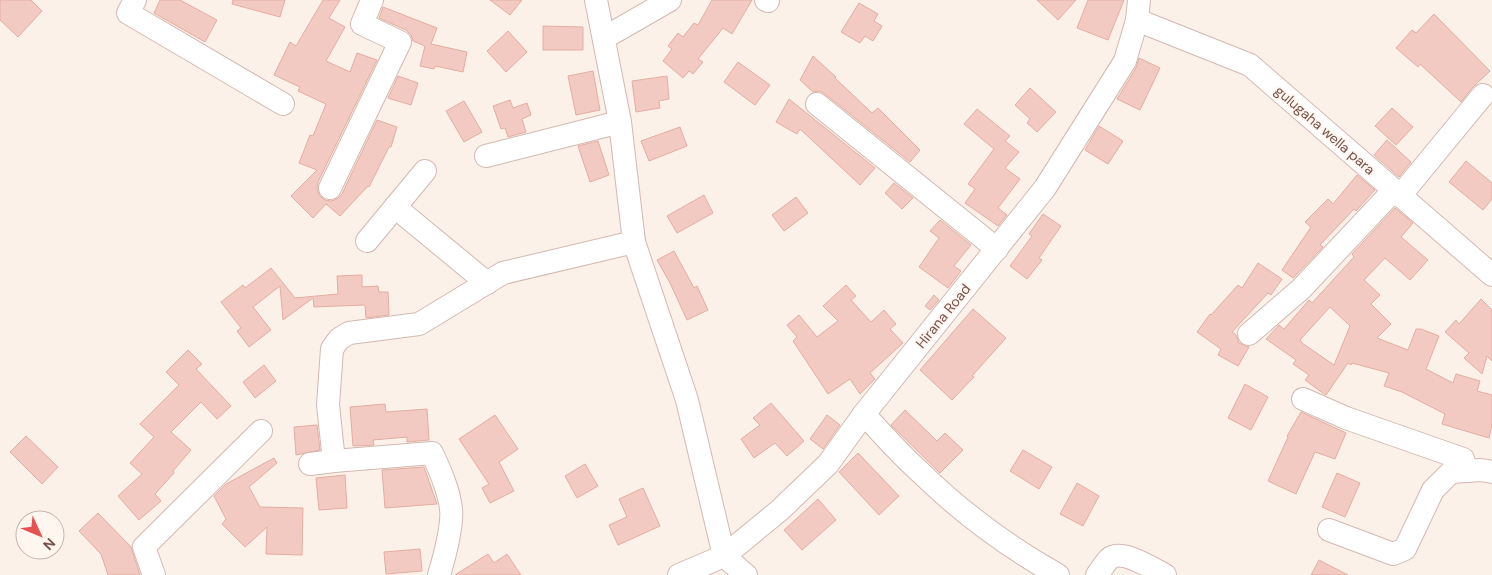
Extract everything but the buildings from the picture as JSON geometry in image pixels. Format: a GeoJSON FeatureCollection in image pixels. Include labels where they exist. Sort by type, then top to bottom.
{"type":"FeatureCollection","features":[{"type":"Feature","properties":{"kind":"street"},"geometry":{"type":"LineString","coordinates":[[135,0],[128,13],[283,104]]}},
{"type":"Feature","properties":{"kind":"street"},"geometry":{"type":"LineString","coordinates":[[330,188],[400,42],[362,24],[372,0]]}},
{"type":"Feature","properties":{"kind":"street"},"geometry":{"type":"LineString","coordinates":[[596,0],[620,122],[634,242],[687,400],[724,556],[746,575]]}},
{"type":"Feature","properties":{"kind":"street"},"geometry":{"type":"LineString","coordinates":[[604,38],[670,0]]}},
{"type":"Feature","properties":{"kind":"street","name":"gulugaha wella para"},"geometry":{"type":"LineString","coordinates":[[1138,10],[1250,65],[1492,276]]}},
{"type":"Feature","properties":{"kind":"street","name":"Hirana Road"},"geometry":{"type":"LineString","coordinates":[[678,575],[724,556],[780,510],[828,464],[864,414],[1045,188],[1125,61],[1138,10]]}},
{"type":"Feature","properties":{"kind":"street"},"geometry":{"type":"LineString","coordinates":[[1249,334],[1301,289],[1397,193],[1482,94]]}},
{"type":"Feature","properties":{"kind":"street"},"geometry":{"type":"LineString","coordinates":[[817,104],[997,249]]}},
{"type":"Feature","properties":{"kind":"street"},"geometry":{"type":"LineString","coordinates":[[486,156],[620,122]]}},
{"type":"Feature","properties":{"kind":"street"},"geometry":{"type":"LineString","coordinates":[[367,241],[424,171]]}},
{"type":"Feature","properties":{"kind":"street"},"geometry":{"type":"LineString","coordinates":[[395,207],[487,282]]}},
{"type":"Feature","properties":{"kind":"street"},"geometry":{"type":"LineString","coordinates":[[334,461],[328,405],[332,349],[339,339],[349,333],[419,324],[503,273],[634,242]]}},
{"type":"Feature","properties":{"kind":"street"},"geometry":{"type":"LineString","coordinates":[[1304,399],[1346,418],[1463,459],[1467,471]]}},
{"type":"Feature","properties":{"kind":"street"},"geometry":{"type":"LineString","coordinates":[[864,414],[920,473],[982,526],[1031,560],[1058,575]]}},
{"type":"Feature","properties":{"kind":"street"},"geometry":{"type":"LineString","coordinates":[[154,575],[144,546],[261,431]]}},
{"type":"Feature","properties":{"kind":"street"},"geometry":{"type":"LineString","coordinates":[[310,464],[432,453],[441,471],[451,510],[446,554],[439,575]]}},
{"type":"Feature","properties":{"kind":"street"},"geometry":{"type":"LineString","coordinates":[[1329,530],[1392,554],[1405,549],[1433,490],[1451,472],[1480,470],[1492,472]]}},
{"type":"Feature","properties":{"kind":"street"},"geometry":{"type":"LineString","coordinates":[[1097,575],[1110,558],[1119,556],[1128,557],[1165,575]]}}]}
